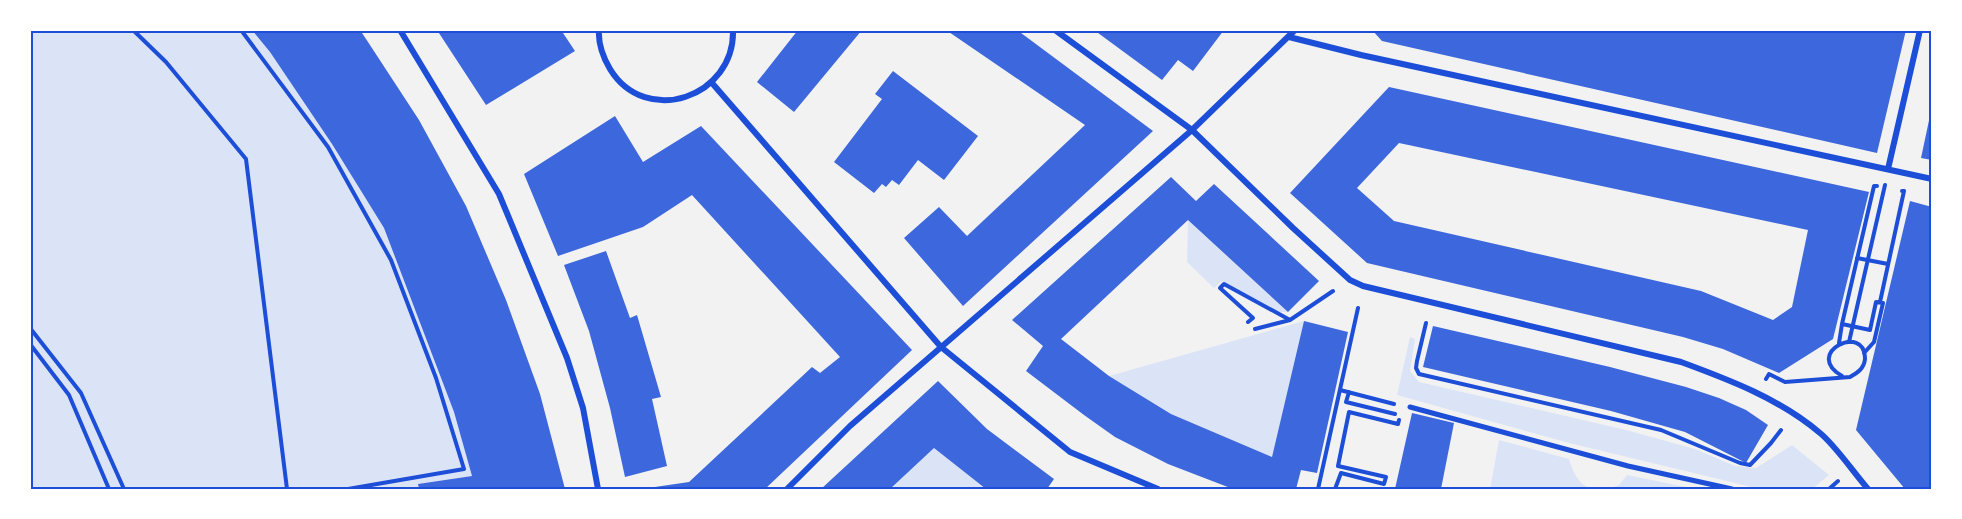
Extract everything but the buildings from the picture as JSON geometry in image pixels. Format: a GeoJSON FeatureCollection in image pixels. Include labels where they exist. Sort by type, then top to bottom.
{"type":"FeatureCollection","features":[{"type":"Feature","properties":{"kind":"street"},"geometry":{"type":"LineString","coordinates":[[400,30],[499,194],[567,358],[583,408],[598,489]]}},
{"type":"Feature","properties":{"kind":"street"},"geometry":{"type":"LineString","coordinates":[[599,30],[598,37],[603,58],[614,77],[631,91],[651,99],[672,100],[693,95],[712,83],[726,65],[733,43],[733,30]]}},
{"type":"Feature","properties":{"kind":"street"},"geometry":{"type":"LineString","coordinates":[[1055,30],[1192,130],[1350,280],[1373,289],[1682,362],[1722,377],[1758,393],[1822,434],[1868,489]]}},
{"type":"Feature","properties":{"kind":"street"},"geometry":{"type":"LineString","coordinates":[[788,489],[850,426],[1192,130],[1295,30]]}},
{"type":"Feature","properties":{"kind":"street"},"geometry":{"type":"LineString","coordinates":[[1888,169],[1920,30]]}},
{"type":"Feature","properties":{"kind":"street"},"geometry":{"type":"LineString","coordinates":[[1289,37],[1361,55],[1932,180]]}},
{"type":"Feature","properties":{"kind":"street"},"geometry":{"type":"LineString","coordinates":[[712,83],[941,346],[1070,452],[1158,489]]}},
{"type":"Feature","properties":{"kind":"street"},"geometry":{"type":"LineString","coordinates":[[1410,407],[1628,466],[1732,489]]}},
{"type":"Feature","properties":{"kind":"path"},"geometry":{"type":"LineString","coordinates":[[241,30],[328,147],[391,260],[436,378],[464,469],[348,489]]}},
{"type":"Feature","properties":{"kind":"path"},"geometry":{"type":"LineString","coordinates":[[137,31],[166,62],[246,159],[287,489]]}},
{"type":"Feature","properties":{"kind":"path"},"geometry":{"type":"LineString","coordinates":[[1849,342],[1888,169]]}},
{"type":"Feature","properties":{"kind":"path"},"geometry":{"type":"LineString","coordinates":[[1842,376],[1834,372],[1830,365],[1830,357],[1833,349],[1839,343],[1874,186]]}},
{"type":"Feature","properties":{"kind":"path"},"geometry":{"type":"LineString","coordinates":[[1758,393],[1769,374],[1785,382],[1850,377],[1858,373],[1863,366],[1864,353],[1874,342],[1883,303],[1880,302],[1904,191]]}},
{"type":"Feature","properties":{"kind":"path"},"geometry":{"type":"LineString","coordinates":[[1857,258],[1888,264]]}},
{"type":"Feature","properties":{"kind":"path"},"geometry":{"type":"LineString","coordinates":[[1248,322],[1253,318],[1220,288],[1224,285],[1290,320]]}},
{"type":"Feature","properties":{"kind":"path"},"geometry":{"type":"LineString","coordinates":[[1255,329],[1290,320],[1333,291]]}},
{"type":"Feature","properties":{"kind":"path"},"geometry":{"type":"LineString","coordinates":[[1842,324],[1870,330],[1876,302],[1880,302]]}},
{"type":"Feature","properties":{"kind":"path"},"geometry":{"type":"LineString","coordinates":[[1318,489],[1358,308]]}},
{"type":"Feature","properties":{"kind":"path"},"geometry":{"type":"LineString","coordinates":[[1426,323],[1416,368],[1419,374],[1661,430],[1750,465],[1781,430]]}},
{"type":"Feature","properties":{"kind":"path"},"geometry":{"type":"LineString","coordinates":[[30,328],[81,393],[123,489]]}},
{"type":"Feature","properties":{"kind":"path"},"geometry":{"type":"LineString","coordinates":[[1839,343],[1849,342],[1860,347],[1864,353]]}},
{"type":"Feature","properties":{"kind":"path"},"geometry":{"type":"LineString","coordinates":[[30,344],[69,395],[109,489]]}},
{"type":"Feature","properties":{"kind":"path"},"geometry":{"type":"LineString","coordinates":[[1340,390],[1410,407]]}},
{"type":"Feature","properties":{"kind":"path"},"geometry":{"type":"LineString","coordinates":[[1335,489],[1341,473],[1384,484],[1386,477],[1338,466],[1348,411],[1398,424],[1401,416],[1346,402],[1349,392]]}},
{"type":"Feature","properties":{"kind":"path"},"geometry":{"type":"LineString","coordinates":[[1829,489],[1838,481]]}},
{"type":"Feature","properties":{"kind":"shaded area"},"geometry":{"type":"Polygon","coordinates":[[[30,30],[252,30],[270,52],[332,144],[384,228],[454,412],[472,476],[418,484],[419,489],[30,489],[30,30]]]}},
{"type":"Feature","properties":{"kind":"shaded area"},"geometry":{"type":"Polygon","coordinates":[[[1188,220],[1288,312],[1274,312],[1222,281],[1214,288],[1187,262],[1188,220]]]}},
{"type":"Feature","properties":{"kind":"shaded area"},"geometry":{"type":"Polygon","coordinates":[[[1304,321],[1272,457],[1171,414],[1109,376],[1304,321]]]}},
{"type":"Feature","properties":{"kind":"shaded area"},"geometry":{"type":"Polygon","coordinates":[[[1410,337],[1415,339],[1410,371],[1419,382],[1626,430],[1695,449],[1735,466],[1756,468],[1792,445],[1829,475],[1812,489],[1760,489],[1569,443],[1397,395],[1410,337]]]}},
{"type":"Feature","properties":{"kind":"shaded area"},"geometry":{"type":"Polygon","coordinates":[[[1499,440],[1569,459],[1577,477],[1591,489],[1490,489],[1499,440]]]}},
{"type":"Feature","properties":{"kind":"shaded area"},"geometry":{"type":"Polygon","coordinates":[[[934,448],[986,489],[890,489],[934,448]]]}},
{"type":"Feature","properties":{"kind":"shaded area"},"geometry":{"type":"Polygon","coordinates":[[[1627,475],[1696,489],[1609,489],[1619,485],[1627,475]]]}}]}
